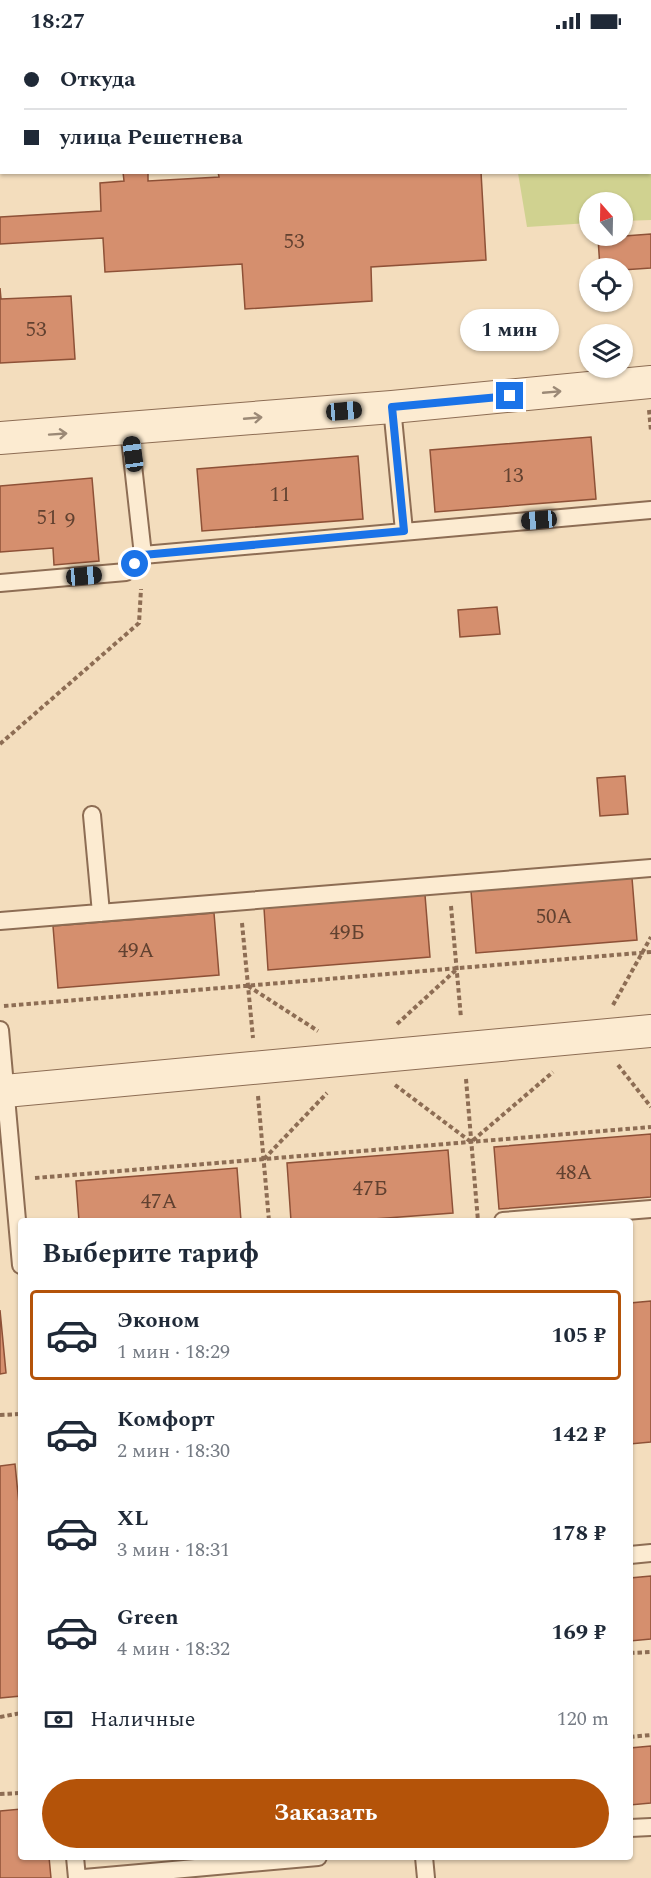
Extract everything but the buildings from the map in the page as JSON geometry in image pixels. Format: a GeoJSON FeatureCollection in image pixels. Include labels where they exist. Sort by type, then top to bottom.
{"type":"FeatureCollection","features":[{"type":"Feature","properties":{"kind":"street"},"geometry":{"type":"LineString","coordinates":[[0,438],[392,407],[650,396]]}},
{"type":"Feature","properties":{"kind":"street"},"geometry":{"type":"LineString","coordinates":[[3,1092],[651,1031]]}},
{"type":"Feature","properties":{"kind":"lane"},"geometry":{"type":"LineString","coordinates":[[392,407],[404,531]]}},
{"type":"Feature","properties":{"kind":"lane"},"geometry":{"type":"LineString","coordinates":[[129,429],[143,555]]}},
{"type":"Feature","properties":{"kind":"lane"},"geometry":{"type":"LineString","coordinates":[[0,584],[126,572],[143,555],[651,510]]}},
{"type":"Feature","properties":{"kind":"lane"},"geometry":{"type":"LineString","coordinates":[[92,815],[101,913]]}},
{"type":"Feature","properties":{"kind":"lane"},"geometry":{"type":"LineString","coordinates":[[0,921],[651,868]]}},
{"type":"Feature","properties":{"kind":"lane"},"geometry":{"type":"LineString","coordinates":[[0,1030],[3,1092],[18,1231]]}},
{"type":"Feature","properties":{"kind":"lane"},"geometry":{"type":"LineString","coordinates":[[540,1218],[651,1209]]}},
{"type":"Feature","properties":{"kind":"lane"},"geometry":{"type":"LineString","coordinates":[[633,1555],[651,1553]]}},
{"type":"Feature","properties":{"kind":"lane"},"geometry":{"type":"LineString","coordinates":[[633,1828],[651,1827]]}},
{"type":"Feature","properties":{"kind":"lane"},"geometry":{"type":"LineString","coordinates":[[75,1860],[77,1878]]}},
{"type":"Feature","properties":{"kind":"lane"},"geometry":{"type":"LineString","coordinates":[[84,1878],[285,1860]]}},
{"type":"Feature","properties":{"kind":"lane"},"geometry":{"type":"LineString","coordinates":[[424,1860],[426,1878]]}},
{"type":"Feature","properties":{"kind":"path"},"geometry":{"type":"LineString","coordinates":[[650,396],[651,431]]}},
{"type":"Feature","properties":{"kind":"path"},"geometry":{"type":"LineString","coordinates":[[0,744],[139,623],[143,555]]}},
{"type":"Feature","properties":{"kind":"path"},"geometry":{"type":"LineString","coordinates":[[651,938],[596,1036],[651,1107]]}},
{"type":"Feature","properties":{"kind":"path"},"geometry":{"type":"LineString","coordinates":[[0,1007],[651,952]]}},
{"type":"Feature","properties":{"kind":"path"},"geometry":{"type":"LineString","coordinates":[[471,1142],[560,1066]]}},
{"type":"Feature","properties":{"kind":"path"},"geometry":{"type":"LineString","coordinates":[[13,1180],[651,1127]]}},
{"type":"Feature","properties":{"kind":"path"},"geometry":{"type":"LineString","coordinates":[[0,1415],[18,1414]]}},
{"type":"Feature","properties":{"kind":"path"},"geometry":{"type":"LineString","coordinates":[[633,1653],[651,1652]]}},
{"type":"Feature","properties":{"kind":"path"},"geometry":{"type":"LineString","coordinates":[[0,1717],[18,1714]]}},
{"type":"Feature","properties":{"kind":"path"},"geometry":{"type":"LineString","coordinates":[[633,1737],[651,1735]]}},
{"type":"Feature","properties":{"kind":"path"},"geometry":{"type":"LineString","coordinates":[[0,1794],[18,1792]]}},
{"type":"Feature","properties":{"kind":"green space"},"geometry":{"type":"Polygon","coordinates":[[[518,174],[651,174],[651,220],[633,221],[633,192],[579,192],[579,224],[527,227],[518,174]]]}},
{"type":"Feature","properties":{"kind":"route"},"geometry":{"type":"LineString","coordinates":[[135,564],[143,555],[404,531],[392,407],[510,396]]}}]}
